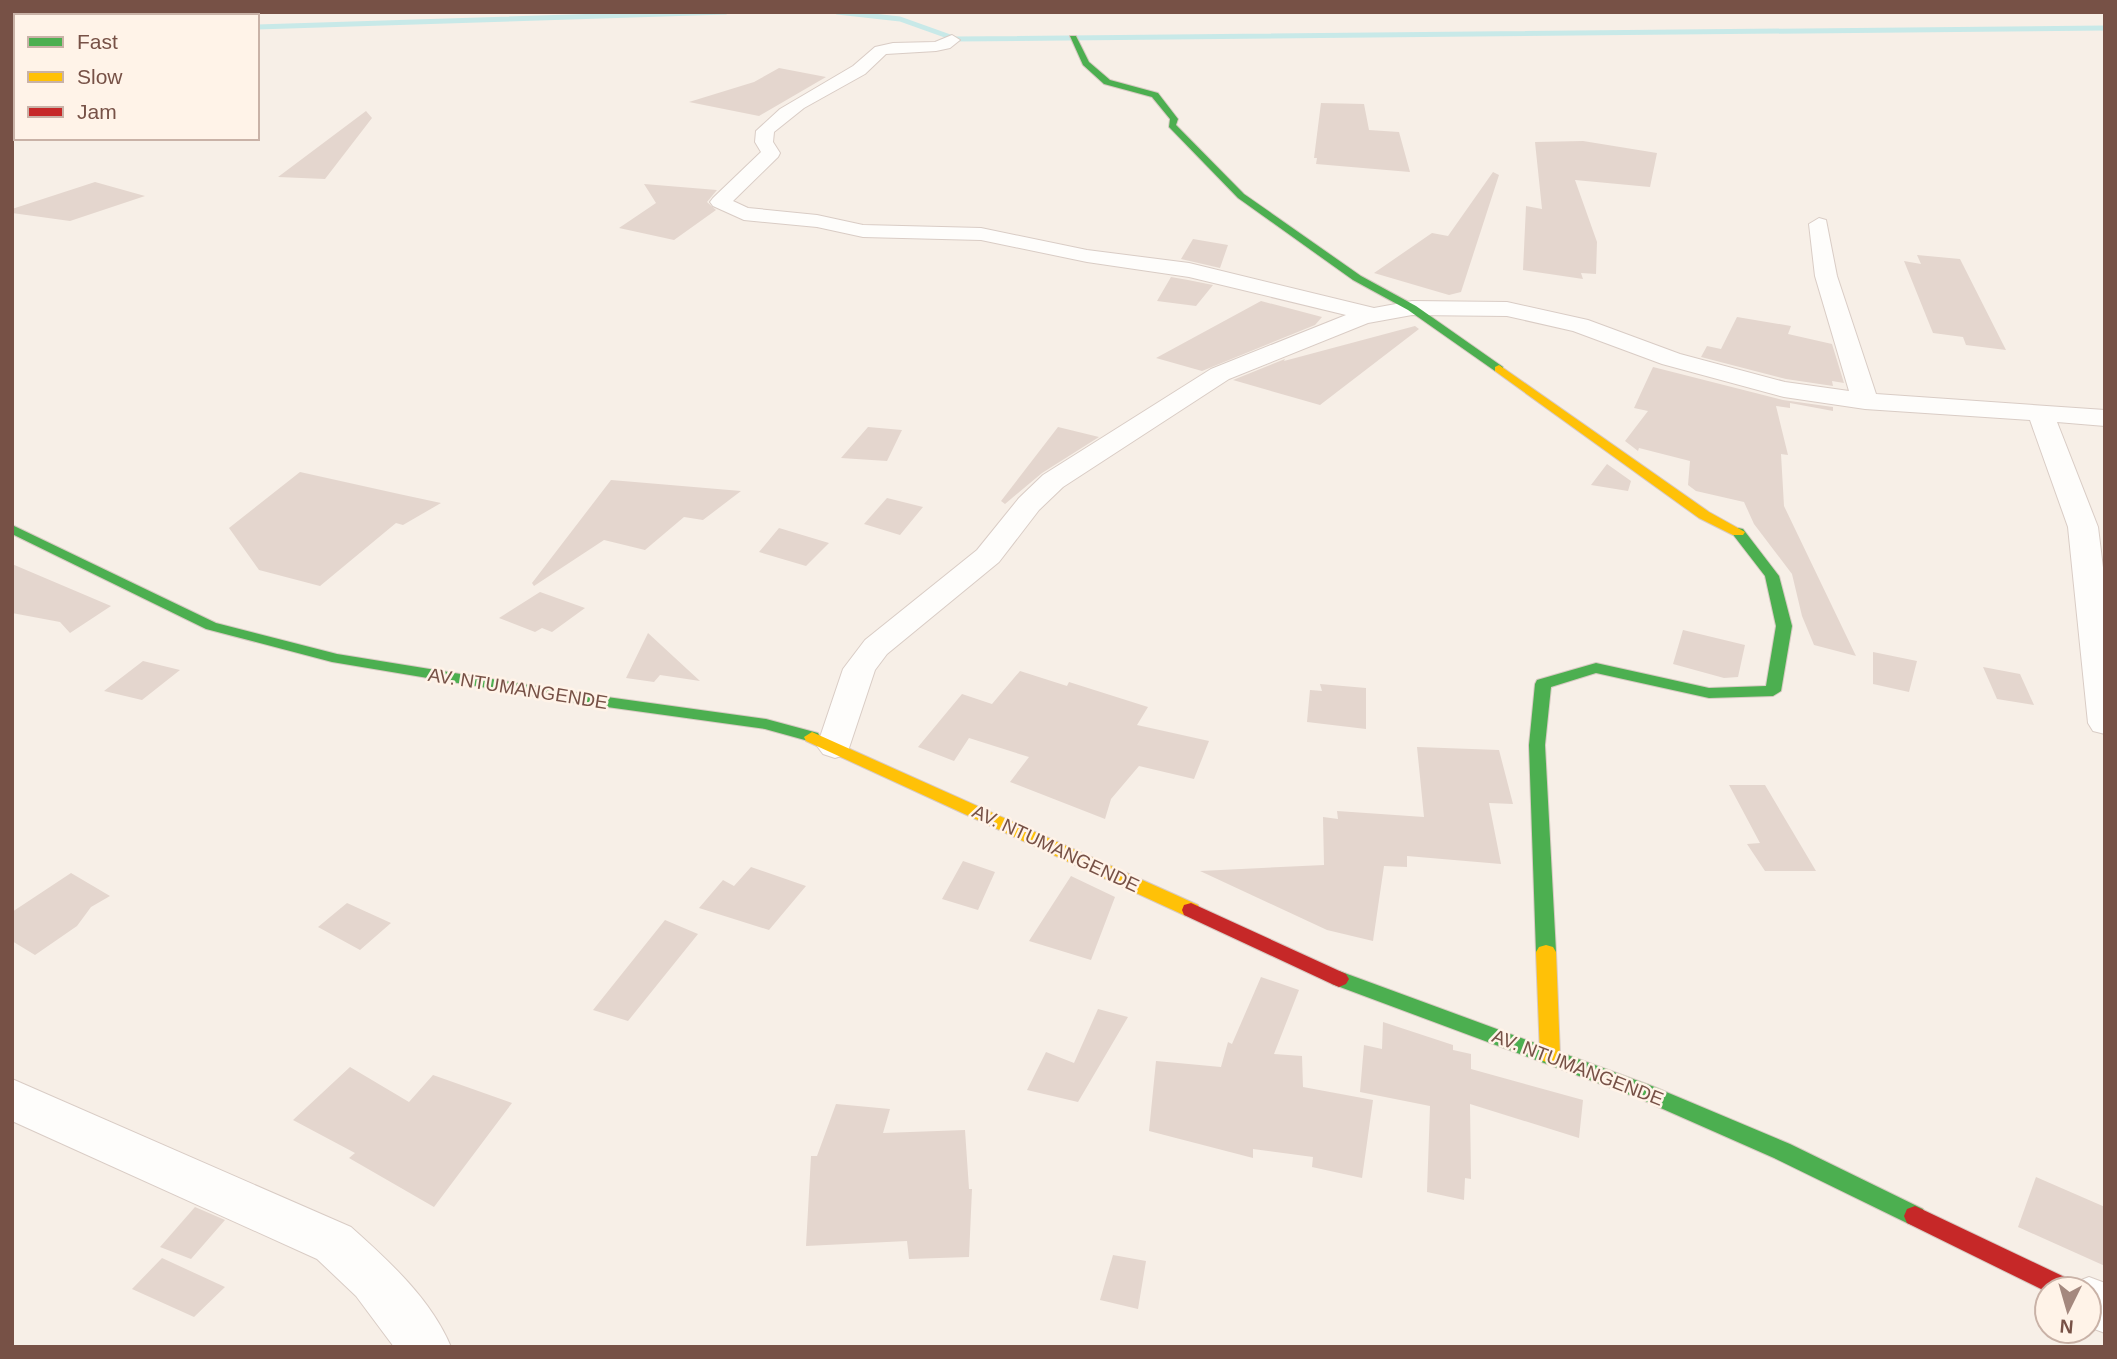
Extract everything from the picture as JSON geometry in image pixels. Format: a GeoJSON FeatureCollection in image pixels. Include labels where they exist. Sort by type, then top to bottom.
{"type":"FeatureCollection","features":[{"type":"Feature","properties":{"kind":"street"},"geometry":{"type":"LineString","coordinates":[[1073,38],[1086,63],[1107,82],[1155,95],[1174,119],[1172,125],[1241,196],[1357,278],[1412,308],[1663,483],[1704,515],[1739,532],[1772,576],[1784,626],[1773,691],[1709,693],[1596,668],[1543,684],[1536,745],[1550,1055]]}},
{"type":"Feature","properties":{"kind":"street"},"geometry":{"type":"LineString","coordinates":[[953,40],[935,47],[882,50],[860,69],[822,93],[793,105],[765,131],[764,142],[771,153],[720,202],[744,214],[817,221],[863,231],[912,230],[981,234],[1087,256],[1189,270],[1374,315]]}},
{"type":"Feature","properties":{"kind":"street"},"geometry":{"type":"LineString","coordinates":[[1819,224],[1826,276],[1865,401]]}},
{"type":"Feature","properties":{"kind":"street"},"geometry":{"type":"LineString","coordinates":[[835,746],[859,669],[876,647],[988,556],[1029,504],[1052,481],[1220,374],[1374,315],[1412,308],[1494,308],[1547,316],[1720,372],[1784,389],[1865,401],[2105,418]]}},
{"type":"Feature","properties":{"kind":"street"},"geometry":{"type":"LineString","coordinates":[[2041,414],[2083,527],[2105,723]]}},
{"type":"Feature","properties":{"kind":"street","name":"AV. NTUMANGENDE"},"geometry":{"type":"LineString","coordinates":[[12,529],[211,626],[337,659],[578,698],[766,724],[835,746],[1350,984],[1550,1055],[1645,1092],[1782,1151],[2035,1275]]}},
{"type":"Feature","properties":{"kind":"street"},"geometry":{"type":"LineString","coordinates":[[12,1098],[33,1110],[334,1243],[374,1279],[425,1347]]}},
{"type":"Feature","properties":{"kind":"building"},"geometry":{"type":"Polygon","coordinates":[[[779,68],[826,77],[759,116],[689,102],[754,82],[779,68]]]}},
{"type":"Feature","properties":{"kind":"building"},"geometry":{"type":"Polygon","coordinates":[[[1321,103],[1364,104],[1369,130],[1399,132],[1410,172],[1316,164],[1317,158],[1314,158],[1321,103]]]}},
{"type":"Feature","properties":{"kind":"building"},"geometry":{"type":"Polygon","coordinates":[[[366,111],[372,118],[325,179],[278,177],[366,111]]]}},
{"type":"Feature","properties":{"kind":"building"},"geometry":{"type":"Polygon","coordinates":[[[1583,141],[1657,153],[1650,187],[1575,180],[1597,242],[1596,274],[1581,273],[1583,279],[1523,270],[1526,206],[1542,209],[1535,142],[1583,141]]]}},
{"type":"Feature","properties":{"kind":"building"},"geometry":{"type":"Polygon","coordinates":[[[1493,172],[1499,175],[1461,292],[1449,295],[1374,273],[1432,233],[1448,236],[1493,172]]]}},
{"type":"Feature","properties":{"kind":"building"},"geometry":{"type":"Polygon","coordinates":[[[95,182],[145,196],[70,221],[12,213],[12,209],[95,182]]]}},
{"type":"Feature","properties":{"kind":"building"},"geometry":{"type":"Polygon","coordinates":[[[644,184],[717,190],[707,202],[716,210],[674,240],[619,228],[656,203],[644,184]]]}},
{"type":"Feature","properties":{"kind":"building"},"geometry":{"type":"Polygon","coordinates":[[[1193,239],[1228,245],[1220,268],[1181,259],[1193,239]]]}},
{"type":"Feature","properties":{"kind":"building"},"geometry":{"type":"Polygon","coordinates":[[[1917,255],[1960,259],[2006,350],[1966,345],[1963,337],[1933,333],[1904,261],[1921,264],[1917,255]]]}},
{"type":"Feature","properties":{"kind":"building"},"geometry":{"type":"Polygon","coordinates":[[[1171,277],[1213,285],[1196,306],[1157,301],[1171,277]]]}},
{"type":"Feature","properties":{"kind":"building"},"geometry":{"type":"Polygon","coordinates":[[[1261,301],[1322,317],[1315,325],[1202,371],[1156,358],[1261,301]]]}},
{"type":"Feature","properties":{"kind":"building"},"geometry":{"type":"Polygon","coordinates":[[[1737,317],[1791,326],[1788,334],[1832,344],[1844,383],[1832,381],[1833,386],[1786,379],[1701,357],[1707,346],[1721,349],[1737,317]]]}},
{"type":"Feature","properties":{"kind":"building"},"geometry":{"type":"Polygon","coordinates":[[[1415,326],[1419,329],[1320,405],[1233,380],[1285,359],[1284,361],[1415,326]]]}},
{"type":"Feature","properties":{"kind":"building"},"geometry":{"type":"Polygon","coordinates":[[[1653,367],[1783,400],[1833,407],[1833,411],[1790,403],[1790,408],[1776,406],[1788,455],[1781,454],[1784,506],[1856,656],[1814,645],[1802,616],[1792,574],[1754,524],[1744,502],[1696,491],[1688,485],[1690,461],[1639,448],[1638,451],[1625,441],[1648,411],[1634,408],[1653,367]]]}},
{"type":"Feature","properties":{"kind":"building"},"geometry":{"type":"Polygon","coordinates":[[[868,427],[902,430],[887,461],[841,458],[868,427]]]}},
{"type":"Feature","properties":{"kind":"building"},"geometry":{"type":"Polygon","coordinates":[[[1058,427],[1099,437],[1042,473],[1005,504],[1001,501],[1058,427]]]}},
{"type":"Feature","properties":{"kind":"building"},"geometry":{"type":"Polygon","coordinates":[[[1607,464],[1631,481],[1628,491],[1591,485],[1607,464]]]}},
{"type":"Feature","properties":{"kind":"building"},"geometry":{"type":"Polygon","coordinates":[[[300,472],[441,503],[403,525],[396,523],[320,586],[259,570],[229,528],[300,472]]]}},
{"type":"Feature","properties":{"kind":"building"},"geometry":{"type":"Polygon","coordinates":[[[611,480],[741,491],[703,520],[684,517],[645,550],[604,540],[534,586],[532,583],[611,480]]]}},
{"type":"Feature","properties":{"kind":"building"},"geometry":{"type":"Polygon","coordinates":[[[887,498],[923,507],[900,535],[864,524],[887,498]]]}},
{"type":"Feature","properties":{"kind":"building"},"geometry":{"type":"Polygon","coordinates":[[[779,528],[829,543],[806,566],[759,552],[779,528]]]}},
{"type":"Feature","properties":{"kind":"building"},"geometry":{"type":"Polygon","coordinates":[[[12,564],[111,606],[70,633],[60,622],[12,613],[12,564]]]}},
{"type":"Feature","properties":{"kind":"building"},"geometry":{"type":"Polygon","coordinates":[[[540,592],[585,608],[552,632],[542,628],[535,632],[499,618],[540,592]]]}},
{"type":"Feature","properties":{"kind":"building"},"geometry":{"type":"Polygon","coordinates":[[[1683,630],[1745,645],[1738,677],[1724,678],[1673,664],[1683,630]]]}},
{"type":"Feature","properties":{"kind":"building"},"geometry":{"type":"Polygon","coordinates":[[[648,633],[700,681],[660,675],[654,682],[626,678],[648,633]]]}},
{"type":"Feature","properties":{"kind":"building"},"geometry":{"type":"Polygon","coordinates":[[[1873,652],[1917,661],[1909,692],[1873,684],[1873,652]]]}},
{"type":"Feature","properties":{"kind":"building"},"geometry":{"type":"Polygon","coordinates":[[[143,661],[180,670],[142,700],[104,691],[143,661]]]}},
{"type":"Feature","properties":{"kind":"building"},"geometry":{"type":"Polygon","coordinates":[[[1983,667],[2020,674],[2034,705],[1997,699],[1983,667]]]}},
{"type":"Feature","properties":{"kind":"building"},"geometry":{"type":"Polygon","coordinates":[[[1020,671],[1067,686],[1069,682],[1148,707],[1137,725],[1209,741],[1194,779],[1139,766],[1111,799],[1105,819],[1010,782],[1029,757],[969,738],[954,761],[918,747],[962,694],[992,704],[1020,671]]]}},
{"type":"Feature","properties":{"kind":"building"},"geometry":{"type":"Polygon","coordinates":[[[1320,684],[1366,688],[1366,729],[1307,722],[1310,690],[1322,691],[1320,684]]]}},
{"type":"Feature","properties":{"kind":"building"},"geometry":{"type":"Polygon","coordinates":[[[1417,747],[1499,750],[1513,804],[1489,803],[1501,864],[1407,856],[1407,867],[1384,866],[1373,941],[1327,930],[1200,871],[1324,865],[1323,817],[1338,819],[1337,811],[1424,817],[1417,747]]]}},
{"type":"Feature","properties":{"kind":"building"},"geometry":{"type":"Polygon","coordinates":[[[1729,785],[1765,785],[1816,871],[1765,871],[1747,844],[1760,843],[1729,785]]]}},
{"type":"Feature","properties":{"kind":"building"},"geometry":{"type":"Polygon","coordinates":[[[963,861],[995,872],[978,910],[942,899],[963,861]]]}},
{"type":"Feature","properties":{"kind":"building"},"geometry":{"type":"Polygon","coordinates":[[[751,867],[806,886],[769,930],[699,908],[723,880],[734,886],[751,867]]]}},
{"type":"Feature","properties":{"kind":"building"},"geometry":{"type":"Polygon","coordinates":[[[71,873],[110,896],[91,907],[77,926],[35,955],[12,941],[12,912],[71,873]]]}},
{"type":"Feature","properties":{"kind":"building"},"geometry":{"type":"Polygon","coordinates":[[[1071,876],[1115,897],[1091,960],[1029,941],[1071,876]]]}},
{"type":"Feature","properties":{"kind":"building"},"geometry":{"type":"Polygon","coordinates":[[[347,903],[391,923],[360,950],[318,927],[347,903]]]}},
{"type":"Feature","properties":{"kind":"building"},"geometry":{"type":"Polygon","coordinates":[[[665,920],[698,934],[628,1021],[593,1010],[665,920]]]}},
{"type":"Feature","properties":{"kind":"building"},"geometry":{"type":"Polygon","coordinates":[[[1261,977],[1299,990],[1274,1054],[1302,1056],[1303,1087],[1373,1100],[1362,1178],[1312,1167],[1313,1157],[1253,1149],[1253,1158],[1149,1131],[1156,1061],[1221,1067],[1228,1042],[1232,1044],[1261,977]]]}},
{"type":"Feature","properties":{"kind":"building"},"geometry":{"type":"Polygon","coordinates":[[[1098,1009],[1128,1017],[1078,1102],[1027,1090],[1046,1052],[1074,1063],[1098,1009]]]}},
{"type":"Feature","properties":{"kind":"building"},"geometry":{"type":"Polygon","coordinates":[[[1383,1022],[1453,1045],[1453,1050],[1471,1054],[1471,1069],[1583,1100],[1579,1138],[1470,1104],[1471,1179],[1465,1178],[1464,1200],[1427,1192],[1430,1106],[1360,1092],[1364,1045],[1382,1049],[1383,1022]]]}},
{"type":"Feature","properties":{"kind":"building"},"geometry":{"type":"Polygon","coordinates":[[[350,1067],[409,1102],[433,1075],[512,1103],[434,1207],[349,1158],[355,1153],[293,1120],[350,1067]]]}},
{"type":"Feature","properties":{"kind":"building"},"geometry":{"type":"Polygon","coordinates":[[[836,1104],[890,1109],[883,1133],[965,1130],[969,1189],[972,1189],[969,1257],[909,1259],[907,1241],[806,1246],[811,1156],[817,1156],[836,1104]]]}},
{"type":"Feature","properties":{"kind":"building"},"geometry":{"type":"Polygon","coordinates":[[[2036,1177],[2105,1207],[2105,1266],[2018,1227],[2036,1177]]]}},
{"type":"Feature","properties":{"kind":"building"},"geometry":{"type":"Polygon","coordinates":[[[195,1207],[225,1220],[191,1259],[160,1247],[195,1207]]]}},
{"type":"Feature","properties":{"kind":"building"},"geometry":{"type":"Polygon","coordinates":[[[1113,1255],[1146,1261],[1138,1309],[1100,1300],[1113,1255]]]}},
{"type":"Feature","properties":{"kind":"building"},"geometry":{"type":"Polygon","coordinates":[[[162,1258],[225,1287],[194,1317],[132,1289],[162,1258]]]}},
{"type":"Feature","properties":{"kind":"waterway"},"geometry":{"type":"LineString","coordinates":[[259,27],[726,12]]}},
{"type":"Feature","properties":{"kind":"waterway"},"geometry":{"type":"LineString","coordinates":[[837,12],[900,19],[956,39],[2105,28]]}},
{"type":"Feature","properties":{"kind":"traffic: fast"},"geometry":{"type":"LineString","coordinates":[[1073,38],[1086,63],[1107,82],[1155,95],[1174,119],[1172,125],[1241,196],[1357,278],[1412,308],[1499,369]]}},
{"type":"Feature","properties":{"kind":"traffic: fast"},"geometry":{"type":"LineString","coordinates":[[12,529],[211,626],[337,659],[578,698],[766,724],[812,737]]}},
{"type":"Feature","properties":{"kind":"traffic: fast"},"geometry":{"type":"LineString","coordinates":[[1546,952],[1537,745],[1543,684],[1596,668],[1709,693],[1773,691],[1784,626],[1772,576],[1738,532]]}},
{"type":"Feature","properties":{"kind":"traffic: fast"},"geometry":{"type":"LineString","coordinates":[[1339,979],[1645,1092],[1782,1151],[1915,1216]]}},
{"type":"Feature","properties":{"kind":"traffic: slow"},"geometry":{"type":"LineString","coordinates":[[1499,369],[1704,515],[1738,532]]}},
{"type":"Feature","properties":{"kind":"traffic: slow"},"geometry":{"type":"LineString","coordinates":[[812,737],[1191,910]]}},
{"type":"Feature","properties":{"kind":"traffic: slow"},"geometry":{"type":"LineString","coordinates":[[1546,952],[1550,1055]]}},
{"type":"Feature","properties":{"kind":"traffic: jam"},"geometry":{"type":"LineString","coordinates":[[1191,910],[1339,979]]}},
{"type":"Feature","properties":{"kind":"traffic: jam"},"geometry":{"type":"LineString","coordinates":[[1915,1216],[2036,1275]]}}]}
